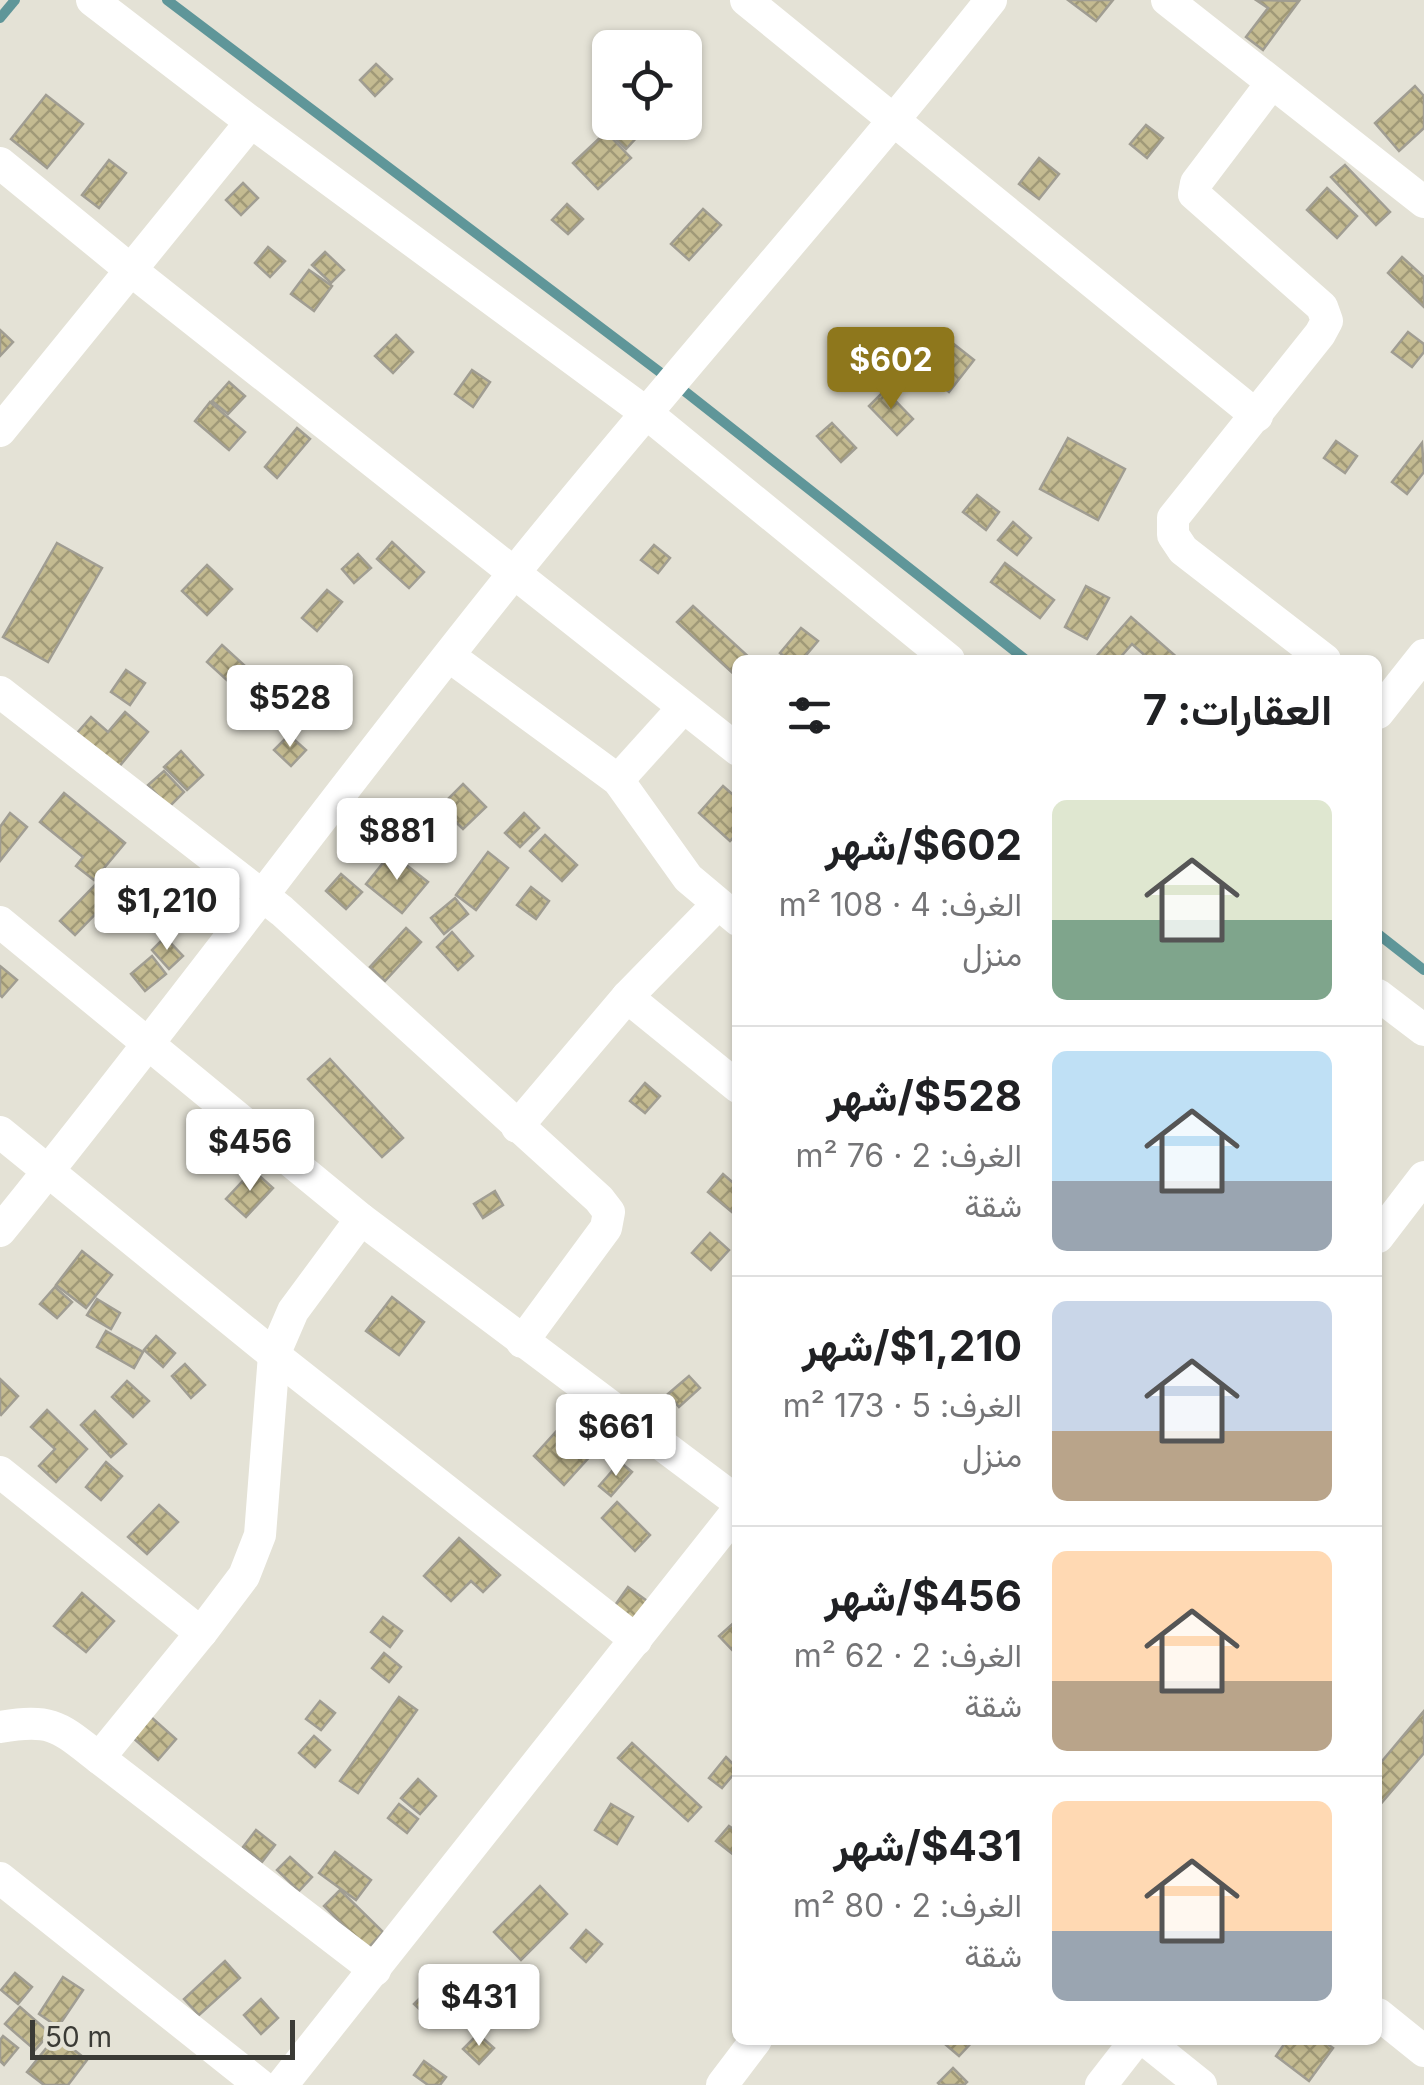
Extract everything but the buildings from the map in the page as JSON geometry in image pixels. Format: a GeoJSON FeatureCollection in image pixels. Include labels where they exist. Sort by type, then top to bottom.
{"type":"FeatureCollection","features":[{"type":"Feature","properties":{"kind":"street"},"geometry":{"type":"LineString","coordinates":[[92,0],[645,412],[943,655]]}},
{"type":"Feature","properties":{"kind":"street"},"geometry":{"type":"LineString","coordinates":[[746,0],[1257,416]]}},
{"type":"Feature","properties":{"kind":"street"},"geometry":{"type":"LineString","coordinates":[[0,1231],[515,572],[645,412],[894,122],[991,0]]}},
{"type":"Feature","properties":{"kind":"street"},"geometry":{"type":"LineString","coordinates":[[1168,0],[1424,202]]}},
{"type":"Feature","properties":{"kind":"street"},"geometry":{"type":"LineString","coordinates":[[1271,84],[1196,183],[1194,194],[1322,307],[1326,321],[1257,416],[1173,518],[1173,535],[1183,550],[1319,655]]}},
{"type":"Feature","properties":{"kind":"street"},"geometry":{"type":"LineString","coordinates":[[0,431],[251,122]]}},
{"type":"Feature","properties":{"kind":"street"},"geometry":{"type":"LineString","coordinates":[[0,162],[732,745]]}},
{"type":"Feature","properties":{"kind":"street"},"geometry":{"type":"LineString","coordinates":[[449,656],[618,780],[688,878],[727,912],[627,997],[517,1127]]}},
{"type":"Feature","properties":{"kind":"street"},"geometry":{"type":"LineString","coordinates":[[1382,704],[1424,656]]}},
{"type":"Feature","properties":{"kind":"street"},"geometry":{"type":"LineString","coordinates":[[0,692],[261,894],[600,1199],[609,1212],[606,1228],[522,1342]]}},
{"type":"Feature","properties":{"kind":"street"},"geometry":{"type":"LineString","coordinates":[[618,780],[683,708]]}},
{"type":"Feature","properties":{"kind":"street"},"geometry":{"type":"LineString","coordinates":[[0,922],[361,1218],[732,1498]]}},
{"type":"Feature","properties":{"kind":"street"},"geometry":{"type":"LineString","coordinates":[[627,997],[732,1082]]}},
{"type":"Feature","properties":{"kind":"street"},"geometry":{"type":"LineString","coordinates":[[1382,998],[1424,1030]]}},
{"type":"Feature","properties":{"kind":"street"},"geometry":{"type":"LineString","coordinates":[[0,1132],[274,1355],[636,1640]]}},
{"type":"Feature","properties":{"kind":"street"},"geometry":{"type":"LineString","coordinates":[[1382,1232],[1424,1176]]}},
{"type":"Feature","properties":{"kind":"street"},"geometry":{"type":"LineString","coordinates":[[98,1758],[244,1576],[260,1535],[274,1355],[293,1311],[361,1218]]}},
{"type":"Feature","properties":{"kind":"street"},"geometry":{"type":"LineString","coordinates":[[0,1472],[201,1634]]}},
{"type":"Feature","properties":{"kind":"street"},"geometry":{"type":"LineString","coordinates":[[282,2085],[732,1518]]}},
{"type":"Feature","properties":{"kind":"street"},"geometry":{"type":"LineString","coordinates":[[0,1728],[23,1724],[58,1727],[375,1970]]}},
{"type":"Feature","properties":{"kind":"street"},"geometry":{"type":"LineString","coordinates":[[0,1878],[260,2085]]}},
{"type":"Feature","properties":{"kind":"street"},"geometry":{"type":"LineString","coordinates":[[1382,2017],[1424,2052]]}},
{"type":"Feature","properties":{"kind":"street"},"geometry":{"type":"LineString","coordinates":[[722,2085],[752,2045]]}},
{"type":"Feature","properties":{"kind":"street"},"geometry":{"type":"LineString","coordinates":[[1101,2085],[1132,2045]]}},
{"type":"Feature","properties":{"kind":"street"},"geometry":{"type":"LineString","coordinates":[[1151,2045],[1201,2085]]}},
{"type":"Feature","properties":{"kind":"waterway"},"geometry":{"type":"LineString","coordinates":[[0,18],[15,0]]}},
{"type":"Feature","properties":{"kind":"waterway"},"geometry":{"type":"LineString","coordinates":[[167,0],[673,382],[1020,655]]}},
{"type":"Feature","properties":{"kind":"waterway"},"geometry":{"type":"LineString","coordinates":[[1382,937],[1424,970]]}}]}
